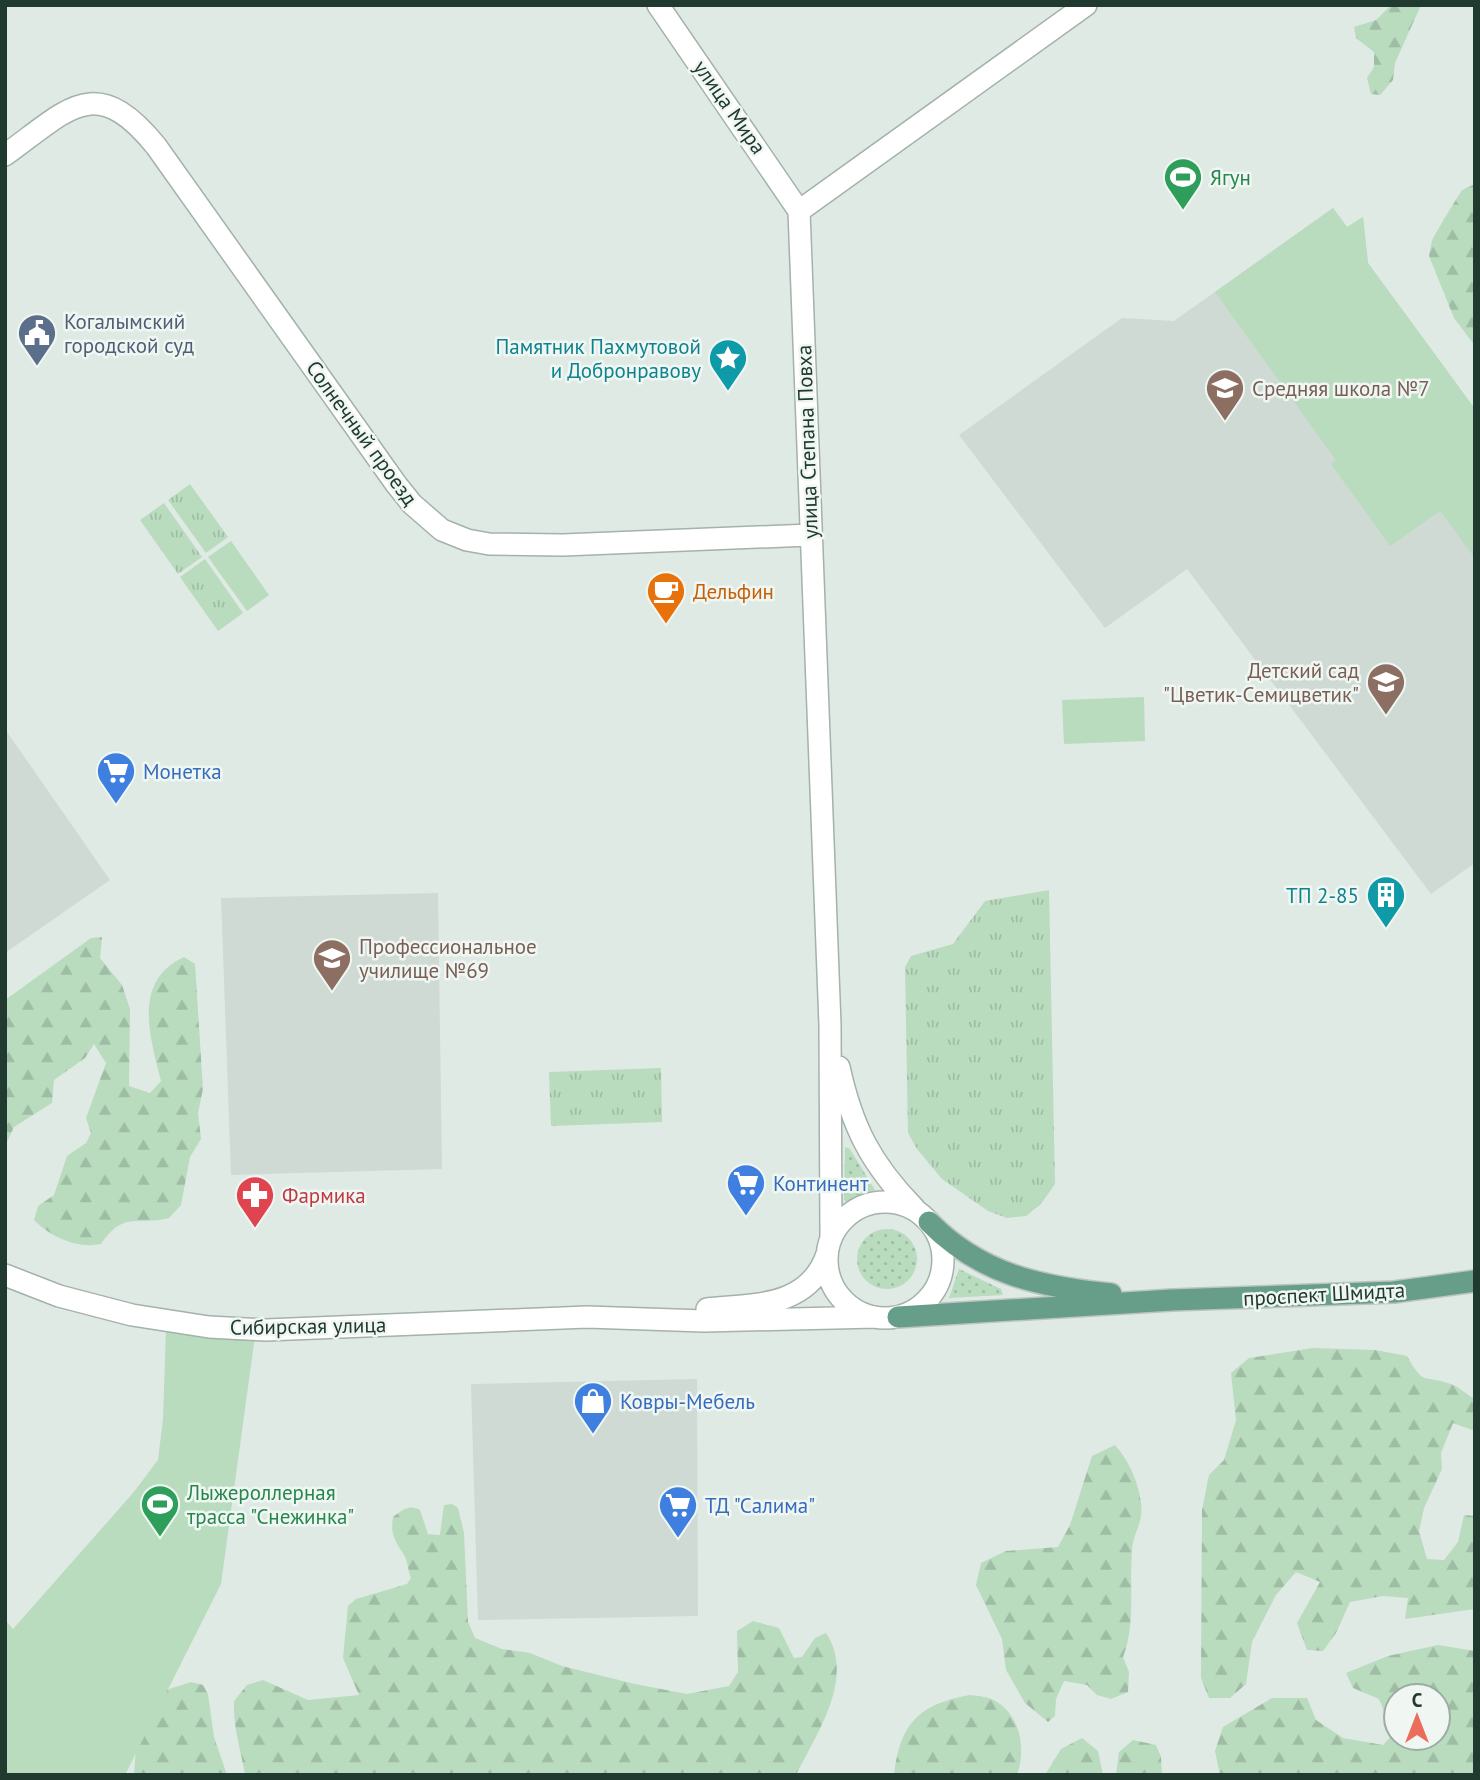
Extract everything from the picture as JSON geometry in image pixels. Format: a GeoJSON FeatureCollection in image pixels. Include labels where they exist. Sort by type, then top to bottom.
{"type":"FeatureCollection","features":[{"type":"Feature","properties":{"kind":"main road","name":"проспект Шмидта"},"geometry":{"type":"LineString","coordinates":[[923,1217],[945,1238],[981,1263],[1022,1280],[1052,1287],[1172,1300]]}},
{"type":"Feature","properties":{"kind":"main road","name":"проспект Шмидта"},"geometry":{"type":"LineString","coordinates":[[898,1317],[1172,1300],[1394,1292],[1475,1281]]}},
{"type":"Feature","properties":{"kind":"street","name":"улица Мира"},"geometry":{"type":"LineString","coordinates":[[658,5],[799,211]]}},
{"type":"Feature","properties":{"kind":"street"},"geometry":{"type":"LineString","coordinates":[[799,211],[1086,5]]}},
{"type":"Feature","properties":{"kind":"street","name":"Солнечный проезд"},"geometry":{"type":"LineString","coordinates":[[5,155],[69,110],[90,103],[113,106],[128,115],[156,146],[396,484],[412,504],[442,530],[467,540],[489,544],[563,545],[810,535]]}},
{"type":"Feature","properties":{"kind":"street","name":"улица Степана Повха"},"geometry":{"type":"LineString","coordinates":[[799,211],[830,1025],[830,1243]]}},
{"type":"Feature","properties":{"kind":"street","name":"улица Степана Повха"},"geometry":{"type":"LineString","coordinates":[[830,1025],[849,1106],[860,1139],[883,1176],[923,1217]]}},
{"type":"Feature","properties":{"kind":"street"},"geometry":{"type":"LineString","coordinates":[[892,1202],[923,1217],[942,1248],[940,1278],[924,1303],[898,1317],[875,1317],[853,1308],[837,1292],[828,1270],[830,1243],[844,1220],[863,1206],[892,1202]]}},
{"type":"Feature","properties":{"kind":"street","name":"Сибирская улица"},"geometry":{"type":"LineString","coordinates":[[5,1275],[97,1307],[167,1321],[233,1328],[328,1328],[618,1317],[782,1300],[813,1282],[830,1243]]}},
{"type":"Feature","properties":{"kind":"street","name":"Сибирская улица"},"geometry":{"type":"LineString","coordinates":[[618,1317],[704,1321],[875,1317]]}},
{"type":"Feature","properties":{"kind":"shaded area","name":"Средняя школа №7"},"geometry":{"type":"Polygon","coordinates":[[[1333,208],[1347,227],[1363,217],[1368,263],[1475,409],[1475,863],[1431,894],[1187,569],[1105,628],[959,435],[1122,318],[1174,321],[1333,208]]]}},
{"type":"Feature","properties":{"kind":"shaded area"},"geometry":{"type":"Polygon","coordinates":[[[5,729],[110,880],[5,953],[5,729]]]}},
{"type":"Feature","properties":{"kind":"shaded area","name":"Профессиональное училище №69"},"geometry":{"type":"Polygon","coordinates":[[[438,893],[442,1169],[231,1175],[221,898],[438,893]]]}},
{"type":"Feature","properties":{"kind":"shaded area"},"geometry":{"type":"Polygon","coordinates":[[[697,1379],[698,1616],[478,1620],[471,1384],[697,1379]]]}},
{"type":"Feature","properties":{"kind":"green space"},"geometry":{"type":"Polygon","coordinates":[[[1391,5],[1421,5],[1395,63],[1393,80],[1380,95],[1371,94],[1367,78],[1374,67],[1374,52],[1356,38],[1354,27],[1376,20],[1391,5]]]}},
{"type":"Feature","properties":{"kind":"green space"},"geometry":{"type":"Polygon","coordinates":[[[1475,184],[1475,346],[1454,318],[1429,256],[1432,240],[1462,190],[1475,184]]]}},
{"type":"Feature","properties":{"kind":"green space"},"geometry":{"type":"Polygon","coordinates":[[[1333,208],[1347,227],[1363,217],[1368,263],[1475,409],[1475,558],[1440,511],[1390,546],[1331,464],[1336,460],[1215,292],[1333,208]]]}},
{"type":"Feature","properties":{"kind":"green space"},"geometry":{"type":"Polygon","coordinates":[[[190,484],[228,537],[206,553],[168,500],[190,484]]]}},
{"type":"Feature","properties":{"kind":"green space"},"geometry":{"type":"Polygon","coordinates":[[[164,503],[202,557],[178,574],[140,520],[164,503]]]}},
{"type":"Feature","properties":{"kind":"green space"},"geometry":{"type":"Polygon","coordinates":[[[231,541],[269,595],[247,611],[208,557],[231,541]]]}},
{"type":"Feature","properties":{"kind":"green space"},"geometry":{"type":"Polygon","coordinates":[[[205,559],[243,613],[218,631],[180,577],[205,559]]]}},
{"type":"Feature","properties":{"kind":"green space"},"geometry":{"type":"Polygon","coordinates":[[[1144,697],[1145,741],[1064,744],[1062,700],[1144,697]]]}},
{"type":"Feature","properties":{"kind":"green space"},"geometry":{"type":"Polygon","coordinates":[[[1049,890],[1055,1184],[1041,1204],[1026,1216],[1007,1218],[988,1211],[942,1179],[917,1149],[908,1133],[905,967],[911,956],[953,944],[985,901],[1049,890]]]}},
{"type":"Feature","properties":{"kind":"green space"},"geometry":{"type":"Polygon","coordinates":[[[102,937],[100,958],[122,985],[130,1009],[129,1086],[150,1093],[161,1081],[150,1029],[151,995],[157,980],[168,967],[184,957],[195,964],[203,1089],[198,1113],[201,1139],[190,1157],[181,1205],[169,1218],[124,1223],[109,1233],[101,1244],[83,1245],[48,1232],[34,1220],[38,1206],[54,1195],[67,1156],[86,1143],[91,1133],[86,1118],[106,1063],[94,1044],[85,1058],[54,1080],[52,1103],[14,1127],[5,1146],[5,1000],[91,938],[102,937]]]}},
{"type":"Feature","properties":{"kind":"green space"},"geometry":{"type":"Polygon","coordinates":[[[661,1068],[662,1122],[551,1126],[549,1072],[661,1068]]]}},
{"type":"Feature","properties":{"kind":"green space"},"geometry":{"type":"Polygon","coordinates":[[[845,1147],[850,1149],[875,1190],[847,1202],[844,1200],[845,1147]]]}},
{"type":"Feature","properties":{"kind":"green space"},"geometry":{"type":"Polygon","coordinates":[[[887,1229],[904,1234],[912,1242],[917,1259],[912,1276],[904,1284],[887,1289],[870,1284],[862,1276],[857,1259],[862,1242],[870,1234],[887,1229]]]}},
{"type":"Feature","properties":{"kind":"green space"},"geometry":{"type":"Polygon","coordinates":[[[959,1269],[1001,1289],[1003,1295],[949,1298],[959,1269]]]}},
{"type":"Feature","properties":{"kind":"green space","name":"Лыжероллерная трасса \"Снежинка\""},"geometry":{"type":"Polygon","coordinates":[[[166,1330],[255,1336],[221,1584],[125,1775],[5,1775],[5,1620],[13,1629],[133,1493],[158,1460],[163,1419],[166,1330]]]}},
{"type":"Feature","properties":{"kind":"green space"},"geometry":{"type":"Polygon","coordinates":[[[1313,1348],[1376,1350],[1407,1356],[1422,1376],[1451,1384],[1475,1399],[1475,1431],[1453,1423],[1441,1453],[1442,1469],[1424,1508],[1419,1531],[1427,1559],[1444,1560],[1458,1542],[1464,1515],[1475,1516],[1475,1609],[1405,1619],[1408,1598],[1383,1596],[1350,1602],[1336,1633],[1323,1651],[1307,1650],[1297,1623],[1320,1582],[1296,1572],[1276,1595],[1252,1642],[1246,1684],[1230,1698],[1209,1698],[1201,1678],[1202,1510],[1209,1475],[1224,1460],[1236,1420],[1231,1373],[1249,1358],[1313,1348]]]}},
{"type":"Feature","properties":{"kind":"green space"},"geometry":{"type":"Polygon","coordinates":[[[1115,1445],[1132,1472],[1142,1510],[1132,1550],[1131,1618],[1123,1657],[1129,1672],[1128,1692],[1111,1699],[1097,1695],[1087,1685],[1064,1681],[1056,1699],[1055,1716],[1048,1722],[1025,1703],[1006,1670],[1002,1639],[976,1585],[981,1563],[1006,1551],[1058,1547],[1070,1525],[1092,1456],[1115,1445]]]}},
{"type":"Feature","properties":{"kind":"green space"},"geometry":{"type":"Polygon","coordinates":[[[452,1504],[458,1508],[464,1533],[468,1622],[475,1638],[502,1649],[530,1653],[562,1666],[687,1694],[729,1686],[738,1672],[737,1631],[753,1621],[779,1628],[794,1658],[802,1657],[815,1638],[826,1633],[834,1650],[837,1668],[835,1687],[830,1706],[796,1775],[245,1775],[236,1730],[234,1701],[247,1685],[263,1680],[308,1700],[359,1695],[343,1658],[348,1606],[356,1599],[407,1584],[411,1578],[405,1558],[394,1537],[393,1517],[406,1509],[416,1508],[420,1510],[428,1534],[440,1535],[444,1505],[452,1504]]]}},
{"type":"Feature","properties":{"kind":"green space"},"geometry":{"type":"Polygon","coordinates":[[[1438,1645],[1475,1651],[1475,1775],[1220,1775],[1215,1751],[1223,1727],[1272,1698],[1307,1698],[1316,1720],[1343,1738],[1382,1745],[1382,1752],[1452,1752],[1452,1682],[1382,1682],[1382,1706],[1379,1699],[1353,1688],[1346,1673],[1388,1656],[1438,1645]]]}},
{"type":"Feature","properties":{"kind":"green space"},"geometry":{"type":"Polygon","coordinates":[[[191,1682],[203,1685],[208,1694],[214,1737],[227,1775],[134,1775],[136,1748],[163,1691],[191,1682]]]}},
{"type":"Feature","properties":{"kind":"green space"},"geometry":{"type":"Polygon","coordinates":[[[970,1695],[994,1700],[1012,1716],[1021,1745],[1017,1775],[894,1775],[901,1741],[916,1718],[938,1704],[970,1695]]]}},
{"type":"Feature","properties":{"kind":"green space"},"geometry":{"type":"Polygon","coordinates":[[[1082,1738],[1098,1751],[1103,1775],[1045,1775],[1061,1749],[1082,1738]]]}},
{"type":"Feature","properties":{"kind":"green space"},"geometry":{"type":"Polygon","coordinates":[[[1133,1740],[1156,1745],[1161,1757],[1162,1775],[1116,1775],[1119,1752],[1133,1740]]]}},
{"type":"Feature","properties":{"kind":"place","name":"Ягун"},"geometry":{"type":"Point","coordinates":[1183,211]}},
{"type":"Feature","properties":{"kind":"place","name":"Когалымский городской суд"},"geometry":{"type":"Point","coordinates":[37,367]}},
{"type":"Feature","properties":{"kind":"place","name":"Памятник Пахмутовой и Добронравову"},"geometry":{"type":"Point","coordinates":[728,392]}},
{"type":"Feature","properties":{"kind":"place","name":"Средняя школа №7"},"geometry":{"type":"Point","coordinates":[1225,422]}},
{"type":"Feature","properties":{"kind":"place","name":"Дельфин"},"geometry":{"type":"Point","coordinates":[666,625]}},
{"type":"Feature","properties":{"kind":"place","name":"Детский сад \"Цветик-Семицветик\""},"geometry":{"type":"Point","coordinates":[1386,716]}},
{"type":"Feature","properties":{"kind":"place","name":"Монетка"},"geometry":{"type":"Point","coordinates":[116,805]}},
{"type":"Feature","properties":{"kind":"place","name":"ТП 2-85"},"geometry":{"type":"Point","coordinates":[1386,929]}},
{"type":"Feature","properties":{"kind":"place","name":"Профессиональное училище №69"},"geometry":{"type":"Point","coordinates":[332,992]}},
{"type":"Feature","properties":{"kind":"place","name":"Континент"},"geometry":{"type":"Point","coordinates":[746,1217]}},
{"type":"Feature","properties":{"kind":"place","name":"Фармика"},"geometry":{"type":"Point","coordinates":[255,1229]}},
{"type":"Feature","properties":{"kind":"place","name":"Ковры-Мебель"},"geometry":{"type":"Point","coordinates":[593,1435]}},
{"type":"Feature","properties":{"kind":"place","name":"Лыжероллерная трасса \"Снежинка\""},"geometry":{"type":"Point","coordinates":[160,1538]}},
{"type":"Feature","properties":{"kind":"place","name":"ТД \"Салима\""},"geometry":{"type":"Point","coordinates":[678,1539]}}]}
